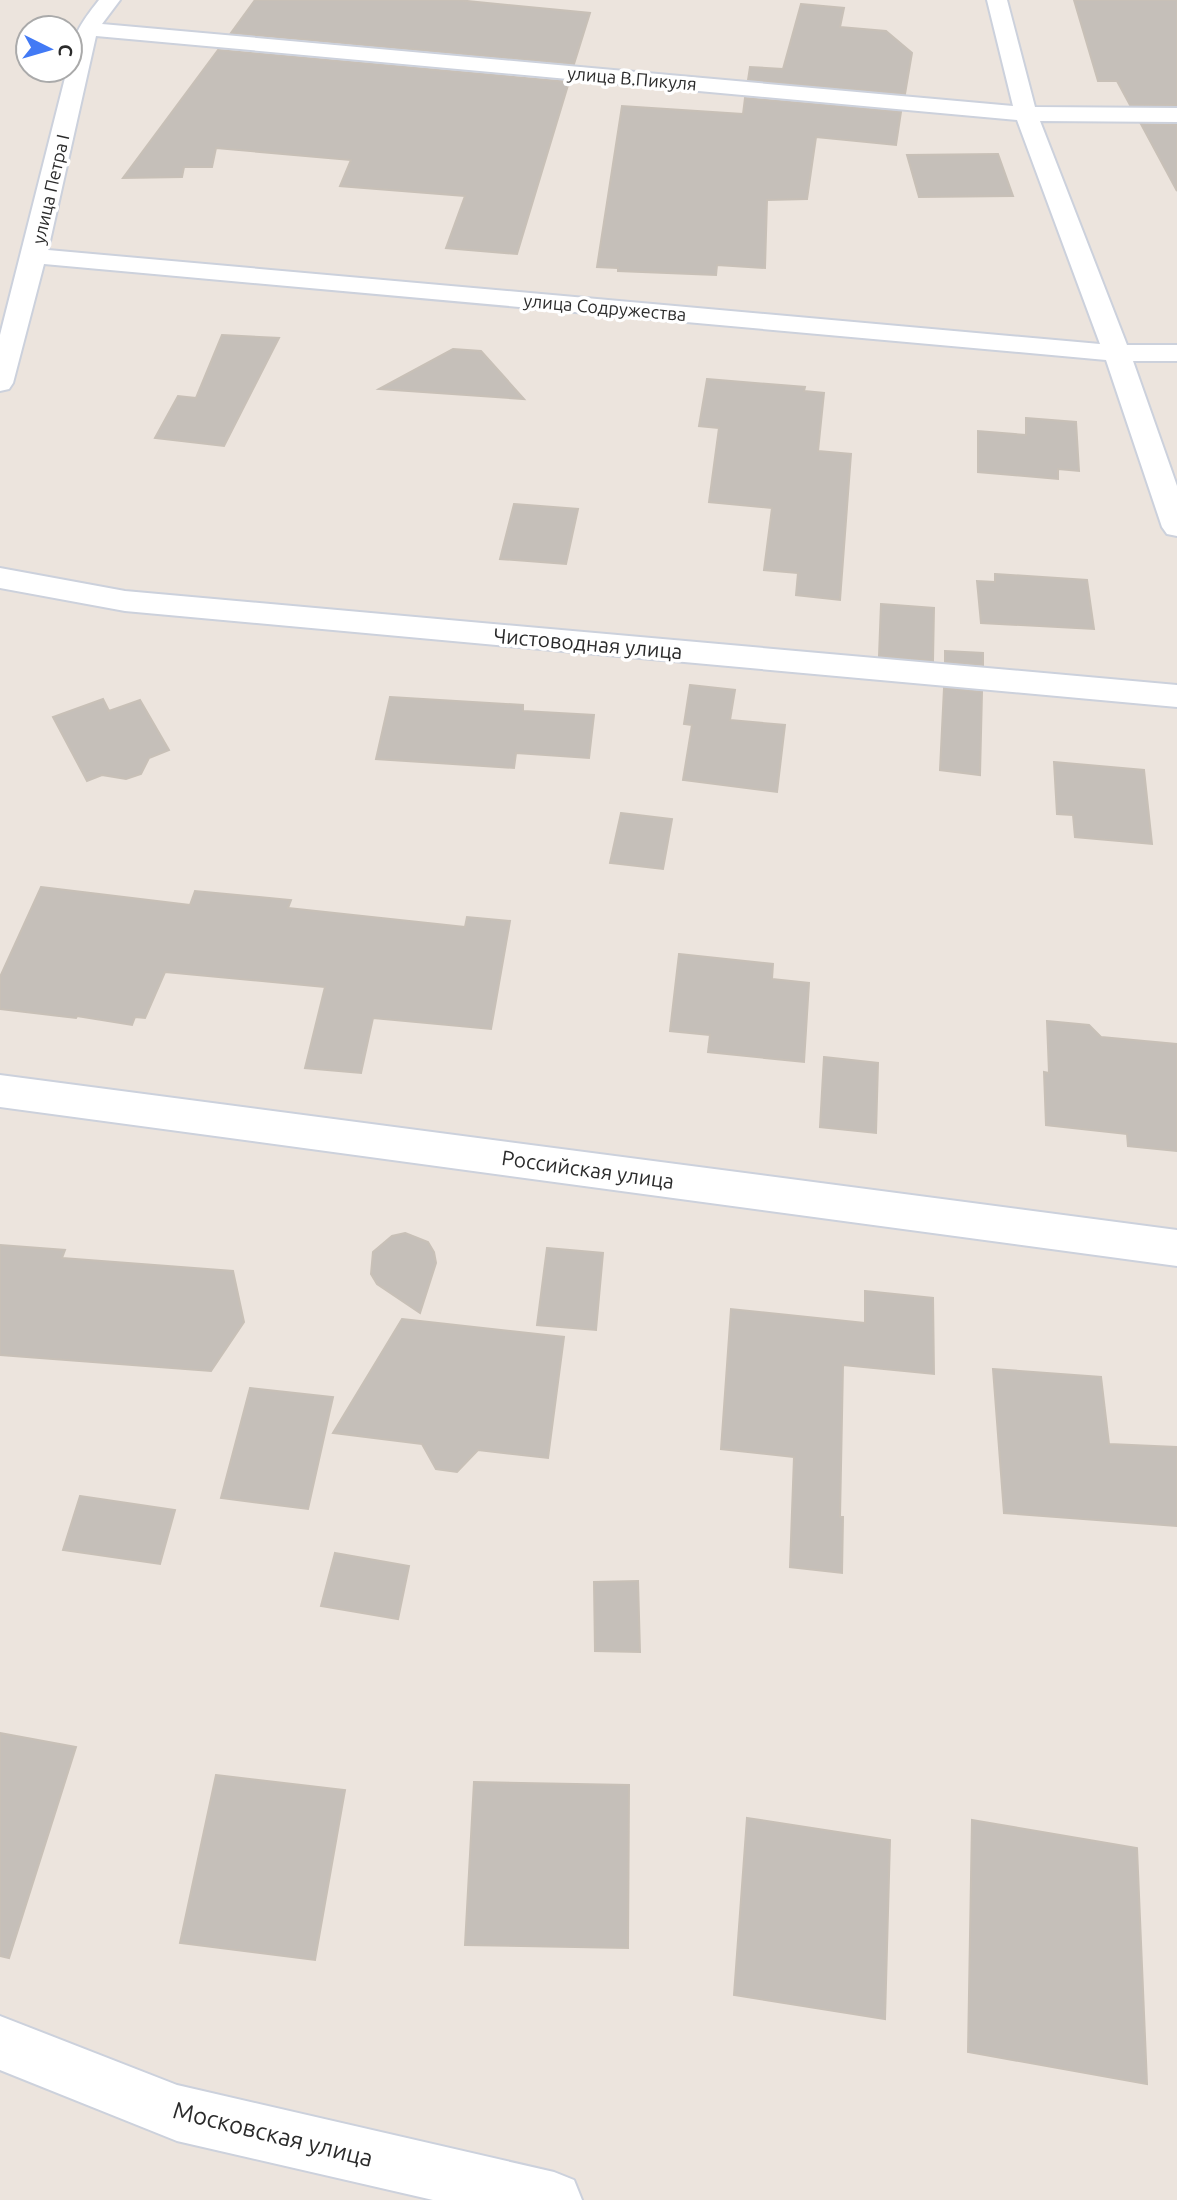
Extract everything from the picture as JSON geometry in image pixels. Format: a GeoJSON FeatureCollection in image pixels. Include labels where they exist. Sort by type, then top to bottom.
{"type":"FeatureCollection","features":[{"type":"Feature","properties":{"kind":"street","name":"улица Петра I"},"geometry":{"type":"LineString","coordinates":[[0,383],[34,256],[87,29],[110,0]]}},
{"type":"Feature","properties":{"kind":"street"},"geometry":{"type":"LineString","coordinates":[[998,0],[1026,114],[1117,353],[1177,527]]}},
{"type":"Feature","properties":{"kind":"street","name":"улица В.Пикуля"},"geometry":{"type":"LineString","coordinates":[[87,29],[1026,114],[1177,115]]}},
{"type":"Feature","properties":{"kind":"street","name":"улица Содружества"},"geometry":{"type":"LineString","coordinates":[[34,256],[1117,353],[1177,353]]}},
{"type":"Feature","properties":{"kind":"street","name":"Чистоводная улица"},"geometry":{"type":"LineString","coordinates":[[0,578],[125,601],[1177,696]]}},
{"type":"Feature","properties":{"kind":"street","name":"Российская улица"},"geometry":{"type":"LineString","coordinates":[[0,1091],[1177,1248]]}},
{"type":"Feature","properties":{"kind":"street","name":"Московская улица"},"geometry":{"type":"LineString","coordinates":[[0,2043],[177,2113],[554,2200]]}},
{"type":"Feature","properties":{"kind":"building"},"geometry":{"type":"Polygon","coordinates":[[[255,0],[457,0],[590,13],[574,64],[231,33],[255,0]]]}},
{"type":"Feature","properties":{"kind":"building"},"geometry":{"type":"Polygon","coordinates":[[[1074,0],[1177,0],[1177,105],[1130,105],[1117,81],[1098,81],[1074,0]]]}},
{"type":"Feature","properties":{"kind":"building"},"geometry":{"type":"Polygon","coordinates":[[[801,4],[844,8],[840,27],[886,31],[912,53],[905,94],[748,80],[750,67],[783,69],[801,4]]]}},
{"type":"Feature","properties":{"kind":"building"},"geometry":{"type":"Polygon","coordinates":[[[218,50],[569,82],[517,254],[446,248],[465,196],[340,186],[351,160],[216,148],[212,167],[184,167],[182,177],[123,178],[218,50]]]}},
{"type":"Feature","properties":{"kind":"building"},"geometry":{"type":"Polygon","coordinates":[[[745,98],[901,112],[896,145],[816,137],[807,199],[767,200],[765,268],[717,265],[716,275],[618,271],[618,268],[597,267],[622,106],[743,114],[745,98]]]}},
{"type":"Feature","properties":{"kind":"building"},"geometry":{"type":"Polygon","coordinates":[[[1141,124],[1177,125],[1177,191],[1141,124]]]}},
{"type":"Feature","properties":{"kind":"building"},"geometry":{"type":"Polygon","coordinates":[[[998,154],[1013,196],[919,197],[907,155],[998,154]]]}},
{"type":"Feature","properties":{"kind":"building"},"geometry":{"type":"Polygon","coordinates":[[[222,335],[279,338],[224,446],[155,438],[178,396],[196,398],[222,335]]]}},
{"type":"Feature","properties":{"kind":"building"},"geometry":{"type":"Polygon","coordinates":[[[453,349],[481,351],[524,399],[379,389],[453,349]]]}},
{"type":"Feature","properties":{"kind":"building"},"geometry":{"type":"Polygon","coordinates":[[[707,379],[805,387],[804,391],[824,393],[818,451],[851,454],[840,600],[796,595],[798,573],[764,570],[772,508],[709,502],[719,428],[699,426],[707,379]]]}},
{"type":"Feature","properties":{"kind":"building"},"geometry":{"type":"Polygon","coordinates":[[[1026,418],[1076,422],[1079,471],[1058,469],[1058,479],[978,472],[978,431],[1026,435],[1026,418]]]}},
{"type":"Feature","properties":{"kind":"building"},"geometry":{"type":"Polygon","coordinates":[[[514,504],[578,509],[566,564],[500,559],[514,504]]]}},
{"type":"Feature","properties":{"kind":"building"},"geometry":{"type":"Polygon","coordinates":[[[995,574],[1087,580],[1094,629],[981,623],[977,581],[995,582],[995,574]]]}},
{"type":"Feature","properties":{"kind":"building"},"geometry":{"type":"Polygon","coordinates":[[[881,604],[934,608],[933,661],[879,656],[881,604]]]}},
{"type":"Feature","properties":{"kind":"building"},"geometry":{"type":"Polygon","coordinates":[[[945,651],[983,653],[983,665],[945,662],[945,651]]]}},
{"type":"Feature","properties":{"kind":"building"},"geometry":{"type":"Polygon","coordinates":[[[690,685],[735,690],[730,720],[785,725],[777,792],[683,780],[692,725],[684,724],[690,685]]]}},
{"type":"Feature","properties":{"kind":"building"},"geometry":{"type":"Polygon","coordinates":[[[944,688],[982,692],[980,775],[940,770],[944,688]]]}},
{"type":"Feature","properties":{"kind":"building"},"geometry":{"type":"Polygon","coordinates":[[[390,697],[523,705],[523,711],[594,715],[589,758],[516,753],[514,768],[376,759],[390,697]]]}},
{"type":"Feature","properties":{"kind":"building"},"geometry":{"type":"Polygon","coordinates":[[[103,699],[109,711],[140,700],[169,750],[149,758],[141,774],[126,779],[102,775],[87,781],[53,717],[103,699]]]}},
{"type":"Feature","properties":{"kind":"building"},"geometry":{"type":"Polygon","coordinates":[[[1054,762],[1144,770],[1152,844],[1075,837],[1073,815],[1057,814],[1054,762]]]}},
{"type":"Feature","properties":{"kind":"building"},"geometry":{"type":"Polygon","coordinates":[[[621,813],[672,819],[663,869],[610,863],[621,813]]]}},
{"type":"Feature","properties":{"kind":"building"},"geometry":{"type":"Polygon","coordinates":[[[41,887],[190,905],[195,891],[291,900],[288,908],[465,927],[467,917],[510,921],[491,1029],[373,1018],[361,1073],[305,1068],[325,987],[165,972],[145,1018],[135,1017],[132,1025],[77,1016],[0,1009],[0,977],[41,887]]]}},
{"type":"Feature","properties":{"kind":"building"},"geometry":{"type":"Polygon","coordinates":[[[679,954],[773,964],[772,979],[809,983],[804,1062],[708,1052],[710,1035],[670,1031],[679,954]]]}},
{"type":"Feature","properties":{"kind":"building"},"geometry":{"type":"Polygon","coordinates":[[[1047,1021],[1089,1025],[1101,1037],[1177,1044],[1177,1151],[1128,1146],[1127,1134],[1046,1125],[1044,1072],[1049,1073],[1047,1021]]]}},
{"type":"Feature","properties":{"kind":"building"},"geometry":{"type":"Polygon","coordinates":[[[824,1057],[878,1063],[876,1133],[820,1127],[824,1057]]]}},
{"type":"Feature","properties":{"kind":"building"},"geometry":{"type":"Polygon","coordinates":[[[405,1233],[428,1242],[434,1252],[436,1263],[420,1313],[377,1284],[371,1274],[373,1252],[392,1236],[405,1233]]]}},
{"type":"Feature","properties":{"kind":"building"},"geometry":{"type":"Polygon","coordinates":[[[0,1245],[65,1250],[62,1258],[233,1271],[244,1322],[211,1371],[0,1355],[0,1245]]]}},
{"type":"Feature","properties":{"kind":"building"},"geometry":{"type":"Polygon","coordinates":[[[547,1248],[603,1253],[596,1330],[537,1325],[547,1248]]]}},
{"type":"Feature","properties":{"kind":"building"},"geometry":{"type":"Polygon","coordinates":[[[865,1291],[933,1298],[934,1374],[843,1365],[840,1517],[843,1517],[842,1573],[790,1567],[794,1457],[721,1449],[731,1309],[865,1323],[865,1291]]]}},
{"type":"Feature","properties":{"kind":"building"},"geometry":{"type":"Polygon","coordinates":[[[402,1319],[564,1337],[548,1458],[478,1450],[457,1472],[436,1469],[422,1444],[333,1433],[402,1319]]]}},
{"type":"Feature","properties":{"kind":"building"},"geometry":{"type":"Polygon","coordinates":[[[993,1369],[1101,1377],[1109,1444],[1177,1447],[1177,1526],[1004,1513],[993,1369]]]}},
{"type":"Feature","properties":{"kind":"building"},"geometry":{"type":"Polygon","coordinates":[[[250,1388],[333,1397],[308,1509],[221,1498],[250,1388]]]}},
{"type":"Feature","properties":{"kind":"building"},"geometry":{"type":"Polygon","coordinates":[[[80,1496],[175,1510],[160,1564],[63,1550],[80,1496]]]}},
{"type":"Feature","properties":{"kind":"building"},"geometry":{"type":"Polygon","coordinates":[[[335,1553],[409,1566],[398,1619],[321,1606],[335,1553]]]}},
{"type":"Feature","properties":{"kind":"building"},"geometry":{"type":"Polygon","coordinates":[[[638,1581],[640,1652],[595,1651],[594,1582],[638,1581]]]}},
{"type":"Feature","properties":{"kind":"building"},"geometry":{"type":"Polygon","coordinates":[[[0,1733],[76,1747],[9,1958],[0,1956],[0,1733]]]}},
{"type":"Feature","properties":{"kind":"building"},"geometry":{"type":"Polygon","coordinates":[[[216,1775],[345,1790],[315,1960],[180,1943],[216,1775]]]}},
{"type":"Feature","properties":{"kind":"building"},"geometry":{"type":"Polygon","coordinates":[[[474,1782],[629,1785],[628,1948],[465,1945],[474,1782]]]}},
{"type":"Feature","properties":{"kind":"building"},"geometry":{"type":"Polygon","coordinates":[[[747,1818],[890,1840],[885,2019],[734,1995],[747,1818]]]}},
{"type":"Feature","properties":{"kind":"building"},"geometry":{"type":"Polygon","coordinates":[[[972,1820],[1137,1848],[1147,2084],[968,2052],[972,1820]]]}}]}
